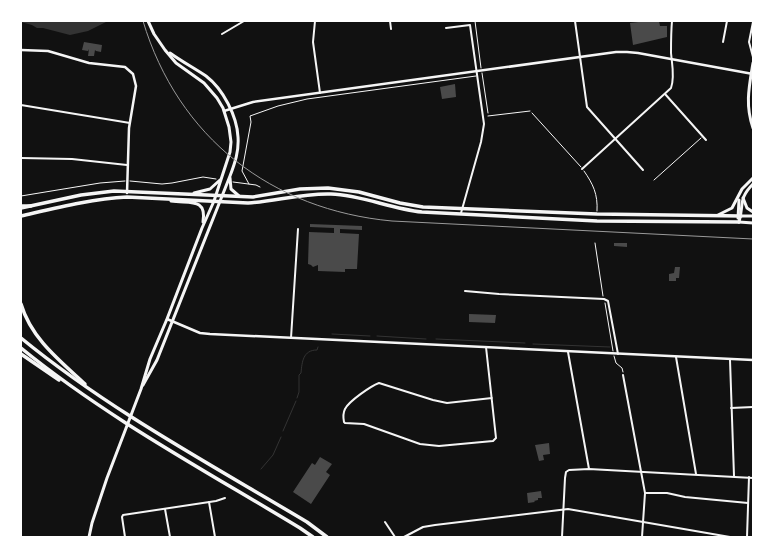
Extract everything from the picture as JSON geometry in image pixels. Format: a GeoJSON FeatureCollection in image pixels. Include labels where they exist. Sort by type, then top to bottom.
{"type":"FeatureCollection","features":[{"type":"Feature","properties":{"kind":"highway"},"geometry":{"type":"LineString","coordinates":[[21,207],[94,193],[127,191],[262,196],[300,190],[328,188],[359,192],[411,205],[604,214],[739,216]]}},
{"type":"Feature","properties":{"kind":"highway"},"geometry":{"type":"LineString","coordinates":[[21,216],[95,200],[128,197],[262,202],[301,195],[331,194],[360,198],[410,211],[597,221],[739,222]]}},
{"type":"Feature","properties":{"kind":"highway"},"geometry":{"type":"LineString","coordinates":[[21,304],[31,327],[43,345],[98,395]]}},
{"type":"Feature","properties":{"kind":"highway"},"geometry":{"type":"LineString","coordinates":[[21,338],[44,357],[124,413],[306,522],[327,537]]}},
{"type":"Feature","properties":{"kind":"highway"},"geometry":{"type":"LineString","coordinates":[[21,348],[39,363],[94,402]]}},
{"type":"Feature","properties":{"kind":"highway"},"geometry":{"type":"LineString","coordinates":[[21,354],[133,428],[313,537]]}},
{"type":"Feature","properties":{"kind":"main road"},"geometry":{"type":"LineString","coordinates":[[89,537],[107,478],[141,389],[150,359],[214,201],[228,159],[231,142],[224,111],[217,98],[204,83],[176,63],[154,34],[148,21]]}},
{"type":"Feature","properties":{"kind":"main road"},"geometry":{"type":"LineString","coordinates":[[141,389],[153,367],[172,321],[223,195],[238,152],[238,137],[234,119],[224,97],[207,77],[165,50]]}},
{"type":"Feature","properties":{"kind":"main road"},"geometry":{"type":"LineString","coordinates":[[753,63],[748,89],[748,108],[753,128]]}},
{"type":"Feature","properties":{"kind":"main road"},"geometry":{"type":"LineString","coordinates":[[230,176],[231,189],[239,196]]}},
{"type":"Feature","properties":{"kind":"main road"},"geometry":{"type":"LineString","coordinates":[[193,193],[210,189],[221,178]]}},
{"type":"Feature","properties":{"kind":"main road"},"geometry":{"type":"LineString","coordinates":[[753,178],[744,186],[741,196],[739,216],[739,222],[753,223]]}},
{"type":"Feature","properties":{"kind":"main road"},"geometry":{"type":"LineString","coordinates":[[717,215],[732,208],[753,184]]}},
{"type":"Feature","properties":{"kind":"main road"},"geometry":{"type":"LineString","coordinates":[[741,196],[747,208],[753,212]]}},
{"type":"Feature","properties":{"kind":"main road"},"geometry":{"type":"LineString","coordinates":[[162,199],[199,204],[202,207],[204,214],[202,228]]}},
{"type":"Feature","properties":{"kind":"main road"},"geometry":{"type":"LineString","coordinates":[[739,216],[753,216]]}},
{"type":"Feature","properties":{"kind":"street"},"geometry":{"type":"LineString","coordinates":[[222,34],[244,21]]}},
{"type":"Feature","properties":{"kind":"street"},"geometry":{"type":"LineString","coordinates":[[316,21],[313,42],[320,92]]}},
{"type":"Feature","properties":{"kind":"street"},"geometry":{"type":"LineString","coordinates":[[390,21],[391,29]]}},
{"type":"Feature","properties":{"kind":"street"},"geometry":{"type":"LineString","coordinates":[[576,21],[587,107],[643,170]]}},
{"type":"Feature","properties":{"kind":"street"},"geometry":{"type":"LineString","coordinates":[[581,168],[665,94],[672,86],[672,21]]}},
{"type":"Feature","properties":{"kind":"street"},"geometry":{"type":"LineString","coordinates":[[723,42],[727,21]]}},
{"type":"Feature","properties":{"kind":"street"},"geometry":{"type":"LineString","coordinates":[[753,22],[749,42],[753,57]]}},
{"type":"Feature","properties":{"kind":"street"},"geometry":{"type":"LineString","coordinates":[[446,28],[470,25],[484,124],[481,142],[461,214]]}},
{"type":"Feature","properties":{"kind":"street"},"geometry":{"type":"LineString","coordinates":[[21,50],[48,51],[89,63],[120,66],[128,69],[135,77],[136,86],[130,123],[127,165],[128,197]]}},
{"type":"Feature","properties":{"kind":"street"},"geometry":{"type":"LineString","coordinates":[[224,111],[253,102],[320,92],[627,52],[752,74]]}},
{"type":"Feature","properties":{"kind":"street"},"geometry":{"type":"LineString","coordinates":[[665,94],[706,140]]}},
{"type":"Feature","properties":{"kind":"street"},"geometry":{"type":"LineString","coordinates":[[21,105],[130,123]]}},
{"type":"Feature","properties":{"kind":"street"},"geometry":{"type":"LineString","coordinates":[[21,158],[72,159],[127,165]]}},
{"type":"Feature","properties":{"kind":"street"},"geometry":{"type":"LineString","coordinates":[[291,338],[298,229]]}},
{"type":"Feature","properties":{"kind":"street"},"geometry":{"type":"LineString","coordinates":[[465,292],[604,299],[608,301],[618,354]]}},
{"type":"Feature","properties":{"kind":"street"},"geometry":{"type":"LineString","coordinates":[[167,319],[200,333],[210,334],[753,360]]}},
{"type":"Feature","properties":{"kind":"street"},"geometry":{"type":"LineString","coordinates":[[486,348],[492,398],[496,438],[493,441],[439,446],[420,444],[364,424],[344,422],[344,411],[349,404],[379,383],[447,403],[492,398]]}},
{"type":"Feature","properties":{"kind":"street"},"geometry":{"type":"LineString","coordinates":[[568,352],[589,469]]}},
{"type":"Feature","properties":{"kind":"street"},"geometry":{"type":"LineString","coordinates":[[676,357],[696,474]]}},
{"type":"Feature","properties":{"kind":"street"},"geometry":{"type":"LineString","coordinates":[[730,360],[734,476]]}},
{"type":"Feature","properties":{"kind":"street"},"geometry":{"type":"LineString","coordinates":[[623,375],[645,493],[642,537]]}},
{"type":"Feature","properties":{"kind":"street"},"geometry":{"type":"LineString","coordinates":[[731,408],[753,408]]}},
{"type":"Feature","properties":{"kind":"street"},"geometry":{"type":"LineString","coordinates":[[562,537],[565,478],[567,471],[589,469],[753,478]]}},
{"type":"Feature","properties":{"kind":"street"},"geometry":{"type":"LineString","coordinates":[[747,537],[749,477]]}},
{"type":"Feature","properties":{"kind":"street"},"geometry":{"type":"LineString","coordinates":[[645,493],[667,493],[685,498],[748,503]]}},
{"type":"Feature","properties":{"kind":"street"},"geometry":{"type":"LineString","coordinates":[[125,537],[122,516],[210,502],[225,498]]}},
{"type":"Feature","properties":{"kind":"street"},"geometry":{"type":"LineString","coordinates":[[210,502],[215,537]]}},
{"type":"Feature","properties":{"kind":"street"},"geometry":{"type":"LineString","coordinates":[[165,508],[170,537]]}},
{"type":"Feature","properties":{"kind":"street"},"geometry":{"type":"LineString","coordinates":[[404,537],[423,527],[564,509],[730,537]]}},
{"type":"Feature","properties":{"kind":"street"},"geometry":{"type":"LineString","coordinates":[[385,522],[395,537]]}},
{"type":"Feature","properties":{"kind":"lane"},"geometry":{"type":"LineString","coordinates":[[488,116],[530,111]]}},
{"type":"Feature","properties":{"kind":"path"},"geometry":{"type":"LineString","coordinates":[[475,21],[481,66]]}},
{"type":"Feature","properties":{"kind":"path"},"geometry":{"type":"LineString","coordinates":[[249,184],[242,171],[251,122],[250,116],[278,106],[307,99],[482,75],[488,116]]}},
{"type":"Feature","properties":{"kind":"path"},"geometry":{"type":"LineString","coordinates":[[530,111],[593,183],[596,191],[597,211]]}},
{"type":"Feature","properties":{"kind":"path"},"geometry":{"type":"LineString","coordinates":[[654,180],[703,136]]}},
{"type":"Feature","properties":{"kind":"path"},"geometry":{"type":"LineString","coordinates":[[21,196],[100,183],[127,181],[162,184],[203,177],[210,178]]}},
{"type":"Feature","properties":{"kind":"path"},"geometry":{"type":"LineString","coordinates":[[238,183],[260,187]]}},
{"type":"Feature","properties":{"kind":"path"},"geometry":{"type":"LineString","coordinates":[[595,243],[614,354],[616,363],[622,368],[623,375]]}},
{"type":"Feature","properties":{"kind":"shaded area"},"geometry":{"type":"Polygon","coordinates":[[[21,21],[108,21],[88,31],[70,35],[43,28],[37,28],[21,21]]]}},
{"type":"Feature","properties":{"kind":"building"},"geometry":{"type":"Polygon","coordinates":[[[659,21],[660,26],[667,26],[667,37],[633,45],[630,23],[659,21]]]}},
{"type":"Feature","properties":{"kind":"building"},"geometry":{"type":"Polygon","coordinates":[[[84,42],[102,45],[101,52],[95,50],[94,56],[88,56],[89,49],[88,51],[82,50],[84,42]]]}},
{"type":"Feature","properties":{"kind":"building"},"geometry":{"type":"Polygon","coordinates":[[[455,84],[456,97],[442,99],[440,87],[455,84]]]}},
{"type":"Feature","properties":{"kind":"building"},"geometry":{"type":"Polygon","coordinates":[[[310,224],[362,226],[362,230],[340,229],[340,233],[359,234],[357,269],[345,269],[345,272],[318,271],[318,265],[313,267],[308,264],[309,232],[334,233],[334,228],[310,227],[310,224]]]}},
{"type":"Feature","properties":{"kind":"building"},"geometry":{"type":"Polygon","coordinates":[[[614,243],[627,243],[627,247],[614,246],[614,243]]]}},
{"type":"Feature","properties":{"kind":"building"},"geometry":{"type":"Polygon","coordinates":[[[675,267],[680,267],[679,278],[676,278],[676,281],[669,281],[669,274],[674,273],[675,267]]]}},
{"type":"Feature","properties":{"kind":"building"},"geometry":{"type":"Polygon","coordinates":[[[469,314],[496,315],[495,323],[469,322],[469,314]]]}},
{"type":"Feature","properties":{"kind":"building"},"geometry":{"type":"Polygon","coordinates":[[[549,443],[550,454],[543,455],[544,460],[539,461],[535,445],[549,443]]]}},
{"type":"Feature","properties":{"kind":"building"},"geometry":{"type":"Polygon","coordinates":[[[320,457],[332,464],[326,472],[330,475],[311,504],[293,492],[312,463],[315,465],[320,457]]]}},
{"type":"Feature","properties":{"kind":"building"},"geometry":{"type":"Polygon","coordinates":[[[541,491],[542,498],[538,498],[538,500],[534,501],[535,502],[528,503],[527,493],[541,491]]]}},
{"type":"Feature","properties":{"kind":"waterway"},"geometry":{"type":"LineString","coordinates":[[332,334],[370,336]]}},
{"type":"Feature","properties":{"kind":"waterway"},"geometry":{"type":"LineString","coordinates":[[377,336],[426,339]]}},
{"type":"Feature","properties":{"kind":"waterway"},"geometry":{"type":"LineString","coordinates":[[436,339],[525,343]]}},
{"type":"Feature","properties":{"kind":"waterway"},"geometry":{"type":"LineString","coordinates":[[533,344],[610,347]]}},
{"type":"Feature","properties":{"kind":"waterway"},"geometry":{"type":"LineString","coordinates":[[297,398],[299,392],[299,375],[301,373],[304,357],[309,352],[317,350],[318,347]]}},
{"type":"Feature","properties":{"kind":"waterway"},"geometry":{"type":"LineString","coordinates":[[283,431],[296,401]]}},
{"type":"Feature","properties":{"kind":"waterway"},"geometry":{"type":"LineString","coordinates":[[261,469],[273,455],[281,437]]}},
{"type":"Feature","properties":{"kind":"railway"},"geometry":{"type":"LineString","coordinates":[[143,21],[159,63],[180,100],[206,133],[236,161],[270,184],[307,202],[348,214],[392,221],[753,239]]}}]}
